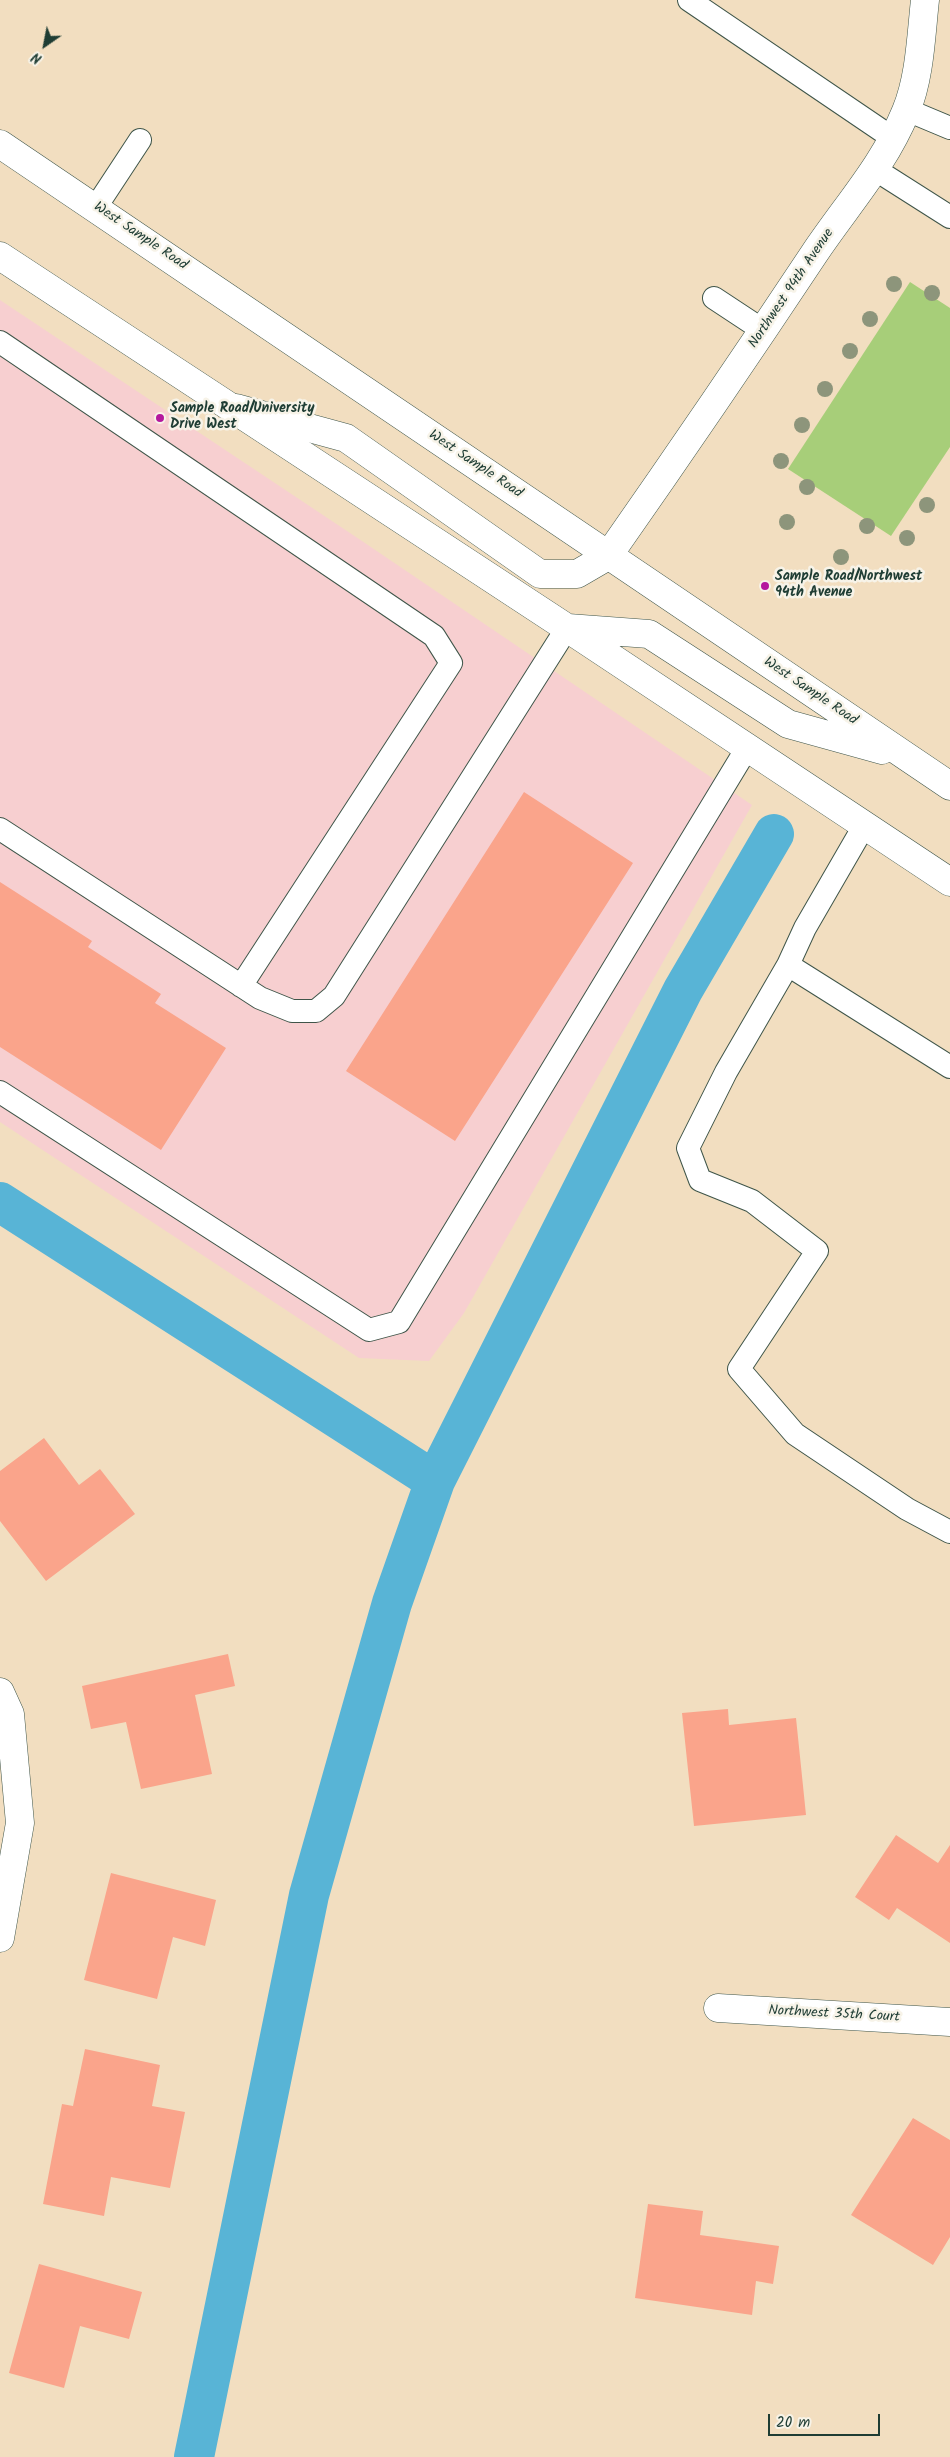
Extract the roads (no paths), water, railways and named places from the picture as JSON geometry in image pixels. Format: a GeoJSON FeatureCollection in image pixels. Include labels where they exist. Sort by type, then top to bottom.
{"type":"FeatureCollection","features":[{"type":"Feature","properties":{"kind":"main road","name":"Northwest 94th Avenue"},"geometry":{"type":"LineString","coordinates":[[608,556],[764,331],[816,252],[876,170],[894,139],[907,110],[916,74],[925,0]]}},
{"type":"Feature","properties":{"kind":"main road","name":"West Sample Road"},"geometry":{"type":"LineString","coordinates":[[0,144],[96,207],[608,556],[950,786]]}},
{"type":"Feature","properties":{"kind":"main road"},"geometry":{"type":"LineString","coordinates":[[0,256],[950,882]]}},
{"type":"Feature","properties":{"kind":"main road"},"geometry":{"type":"LineString","coordinates":[[230,406],[346,438],[540,574],[577,574],[608,556]]}},
{"type":"Feature","properties":{"kind":"main road"},"geometry":{"type":"LineString","coordinates":[[567,628],[649,634],[788,724],[906,756]]}},
{"type":"Feature","properties":{"kind":"main road"},"geometry":{"type":"LineString","coordinates":[[0,1692],[10,1714],[20,1823],[0,1938]]}},
{"type":"Feature","properties":{"kind":"main road","name":"Northwest 35th Court"},"geometry":{"type":"LineString","coordinates":[[718,2008],[950,2022]]}},
{"type":"Feature","properties":{"kind":"lane"},"geometry":{"type":"LineString","coordinates":[[689,0],[894,139]]}},
{"type":"Feature","properties":{"kind":"lane"},"geometry":{"type":"LineString","coordinates":[[907,110],[950,128]]}},
{"type":"Feature","properties":{"kind":"lane"},"geometry":{"type":"LineString","coordinates":[[96,207],[140,140]]}},
{"type":"Feature","properties":{"kind":"lane"},"geometry":{"type":"LineString","coordinates":[[876,170],[950,217]]}},
{"type":"Feature","properties":{"kind":"lane"},"geometry":{"type":"LineString","coordinates":[[714,298],[764,331]]}},
{"type":"Feature","properties":{"kind":"lane"},"geometry":{"type":"LineString","coordinates":[[0,342],[434,636],[451,663],[241,986]]}},
{"type":"Feature","properties":{"kind":"lane"},"geometry":{"type":"LineString","coordinates":[[0,829],[260,998],[292,1011],[316,1011],[334,996],[567,628]]}},
{"type":"Feature","properties":{"kind":"lane"},"geometry":{"type":"LineString","coordinates":[[0,1092],[370,1330],[399,1322],[747,748]]}},
{"type":"Feature","properties":{"kind":"lane"},"geometry":{"type":"LineString","coordinates":[[864,826],[805,928],[788,965],[726,1072],[688,1148],[700,1180],[752,1201],[817,1250],[739,1369],[795,1434],[907,1509],[950,1532]]}},
{"type":"Feature","properties":{"kind":"lane"},"geometry":{"type":"LineString","coordinates":[[788,965],[950,1067]]}},
{"type":"Feature","properties":{"kind":"waterway"},"geometry":{"type":"LineString","coordinates":[[194,2457],[309,1895],[392,1603],[435,1481],[683,990],[774,834]]}},
{"type":"Feature","properties":{"kind":"waterway"},"geometry":{"type":"LineString","coordinates":[[0,1202],[435,1481]]}},
{"type":"Feature","properties":{"kind":"place","name":"Sample Road/University Drive West"},"geometry":{"type":"Point","coordinates":[160,418]}},
{"type":"Feature","properties":{"kind":"place","name":"Sample Road/Northwest 94th Avenue"},"geometry":{"type":"Point","coordinates":[765,586]}}]}
